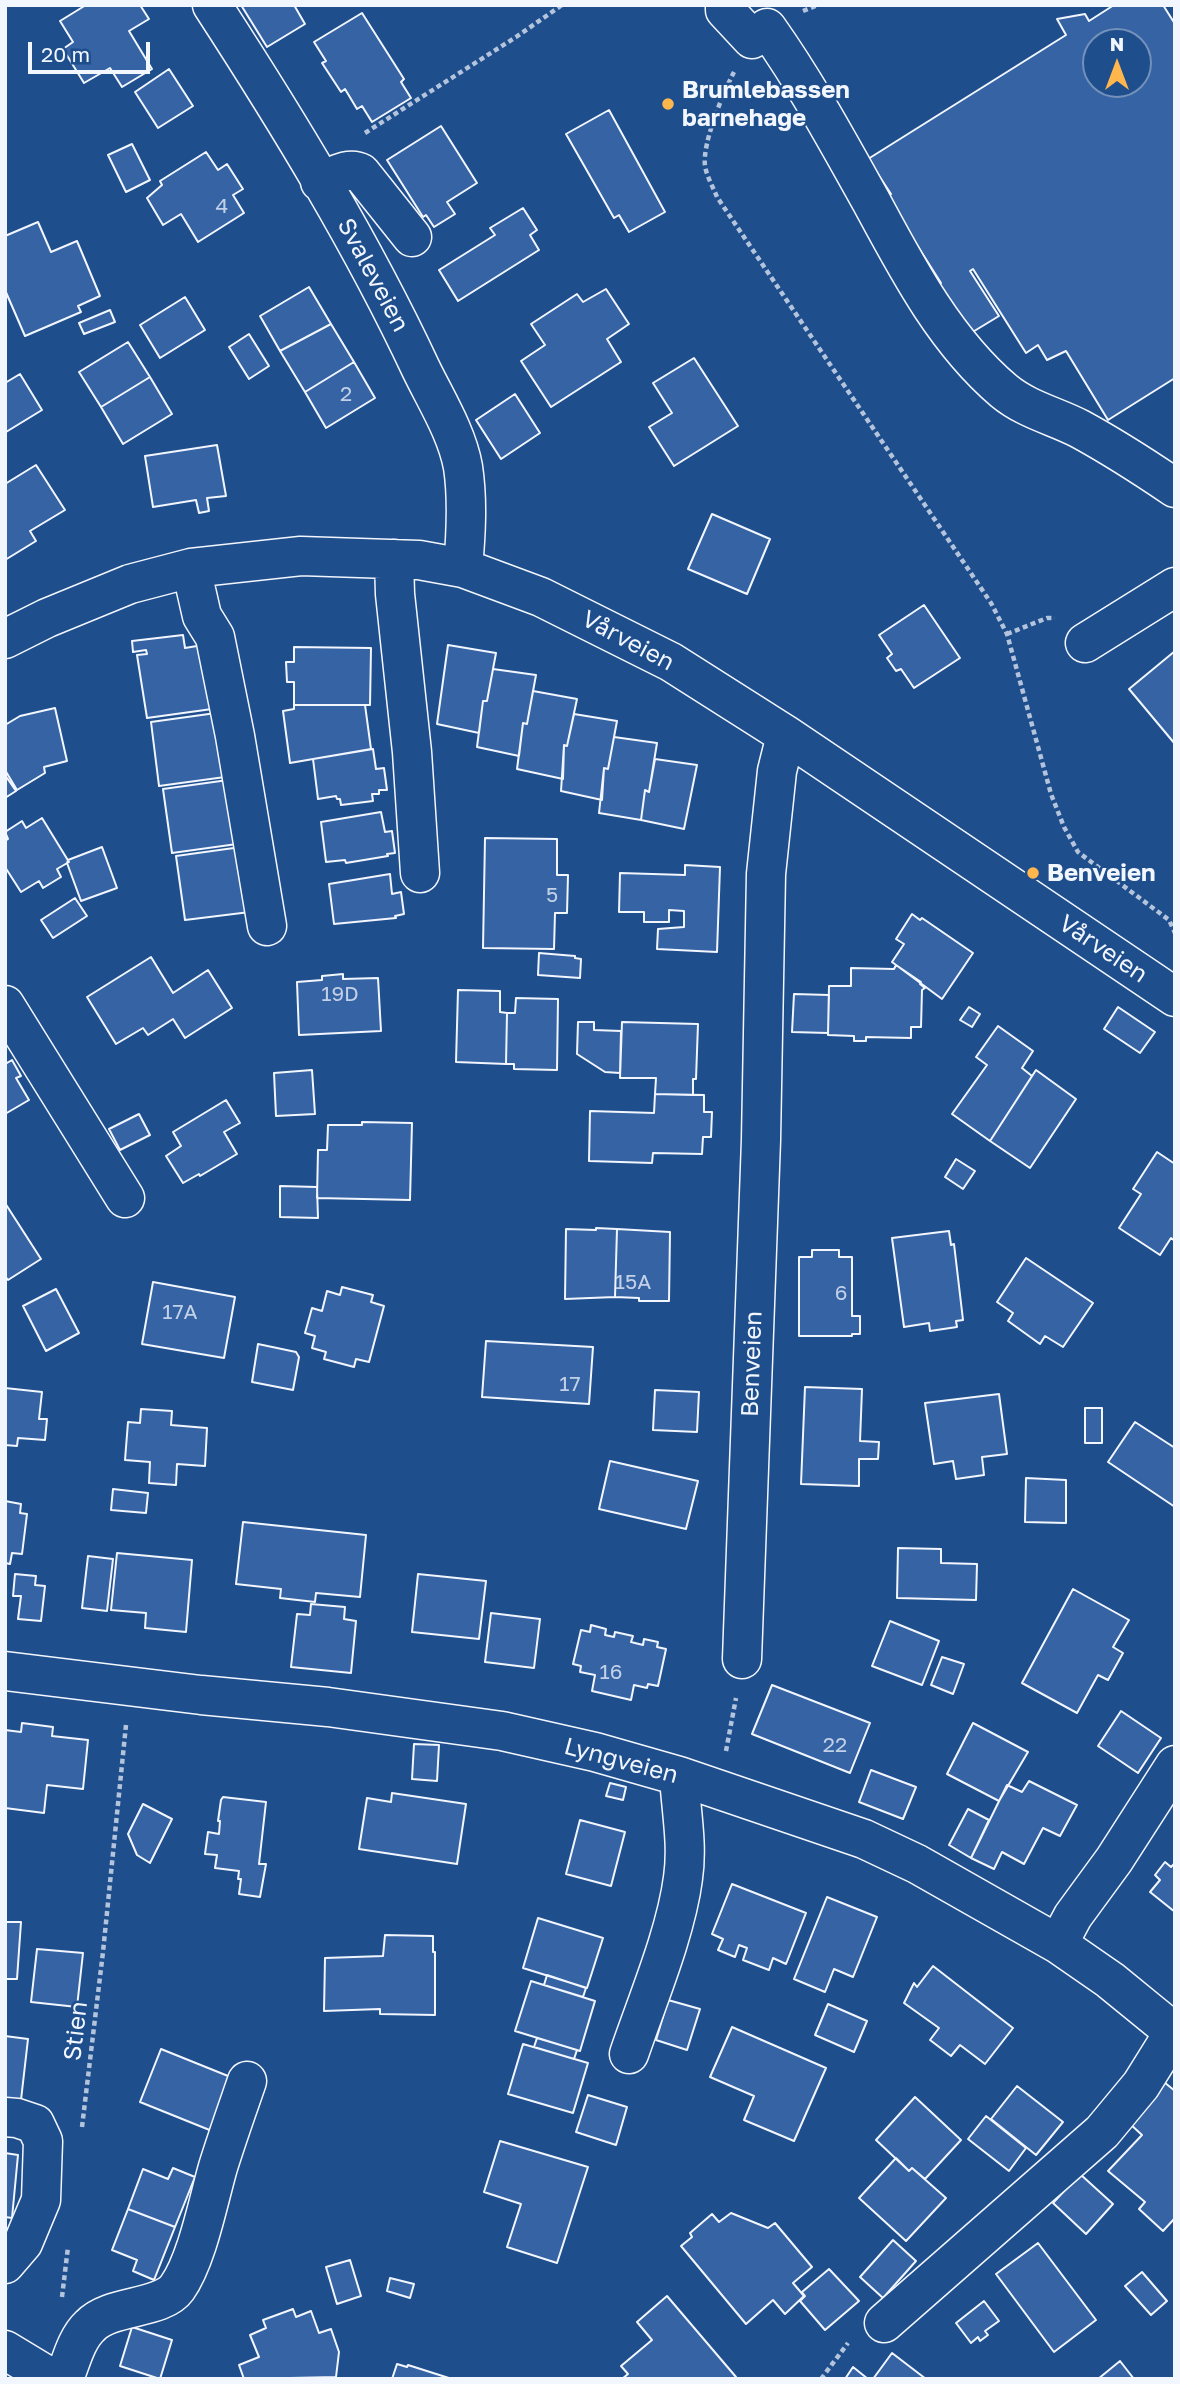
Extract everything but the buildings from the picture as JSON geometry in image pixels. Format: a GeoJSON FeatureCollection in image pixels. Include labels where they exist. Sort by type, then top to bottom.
{"type":"FeatureCollection","features":[{"type":"Feature","properties":{"kind":"street","name":"Svaleveien"},"geometry":{"type":"LineString","coordinates":[[212,5],[389,299],[453,436],[463,466],[467,523],[463,568]]}},
{"type":"Feature","properties":{"kind":"street"},"geometry":{"type":"LineString","coordinates":[[725,5],[725,10],[760,33],[795,67],[906,266],[964,350],[1013,398],[1078,428],[1175,488]]}},
{"type":"Feature","properties":{"kind":"street"},"geometry":{"type":"LineString","coordinates":[[316,175],[347,170],[361,173],[412,237]]}},
{"type":"Feature","properties":{"kind":"street","name":"Vårveien"},"geometry":{"type":"LineString","coordinates":[[5,639],[47,618],[131,584],[191,568],[302,556],[419,560],[463,568],[541,597],[671,663],[786,735],[1175,997]]}},
{"type":"Feature","properties":{"kind":"street"},"geometry":{"type":"LineString","coordinates":[[394,559],[420,873]]}},
{"type":"Feature","properties":{"kind":"street"},"geometry":{"type":"LineString","coordinates":[[191,568],[202,616],[215,637],[235,736],[267,926]]}},
{"type":"Feature","properties":{"kind":"street"},"geometry":{"type":"LineString","coordinates":[[1085,643],[1175,587]]}},
{"type":"Feature","properties":{"kind":"street","name":"Benveien"},"geometry":{"type":"LineString","coordinates":[[742,1659],[760,1176],[766,874],[777,771],[786,735]]}},
{"type":"Feature","properties":{"kind":"street"},"geometry":{"type":"LineString","coordinates":[[5,1005],[125,1198]]}},
{"type":"Feature","properties":{"kind":"street","name":"Lyngveien"},"geometry":{"type":"LineString","coordinates":[[5,1671],[128,1687],[328,1707],[502,1731],[596,1752],[679,1776],[754,1800],[891,1851],[1058,1944],[1110,1980],[1174,2033]]}},
{"type":"Feature","properties":{"kind":"street"},"geometry":{"type":"LineString","coordinates":[[1058,1944],[1073,1916],[1114,1860],[1175,1765]]}},
{"type":"Feature","properties":{"kind":"street"},"geometry":{"type":"LineString","coordinates":[[629,2054],[672,1927],[683,1880],[685,1854],[679,1776]]}},
{"type":"Feature","properties":{"kind":"street"},"geometry":{"type":"LineString","coordinates":[[884,2323],[1101,2133],[1141,2085],[1174,2033]]}},
{"type":"Feature","properties":{"kind":"street"},"geometry":{"type":"LineString","coordinates":[[64,2379],[82,2336],[97,2320],[111,2313],[167,2297],[176,2289],[191,2258],[247,2081]]}},
{"type":"Feature","properties":{"kind":"street"},"geometry":{"type":"LineString","coordinates":[[5,2117],[35,2124],[43,2141],[41,2200],[23,2243],[5,2264]]}},
{"type":"Feature","properties":{"kind":"street"},"geometry":{"type":"LineString","coordinates":[[5,2350],[53,2379]]}},
{"type":"Feature","properties":{"kind":"path"},"geometry":{"type":"LineString","coordinates":[[316,175],[562,5]]}},
{"type":"Feature","properties":{"kind":"path"},"geometry":{"type":"LineString","coordinates":[[760,33],[732,76],[715,116],[705,155],[705,166],[717,197],[991,603],[1007,634],[1051,794],[1064,827],[1078,852],[1169,920],[1175,933]]}},
{"type":"Feature","properties":{"kind":"path","name":"Stien"},"geometry":{"type":"LineString","coordinates":[[81,2134],[125,1751],[128,1687]]}},
{"type":"Feature","properties":{"kind":"path"},"geometry":{"type":"LineString","coordinates":[[725,1755],[732,1723]]}},
{"type":"Feature","properties":{"kind":"path"},"geometry":{"type":"LineString","coordinates":[[60,2310],[68,2242]]}},
{"type":"Feature","properties":{"kind":"path"},"geometry":{"type":"LineString","coordinates":[[821,2379],[848,2343]]}},
{"type":"Feature","properties":{"kind":"place","name":"Brumlebassen barnehage"},"geometry":{"type":"Point","coordinates":[668,104]}},
{"type":"Feature","properties":{"kind":"place","name":"Benveien"},"geometry":{"type":"Point","coordinates":[1033,873]}}]}
